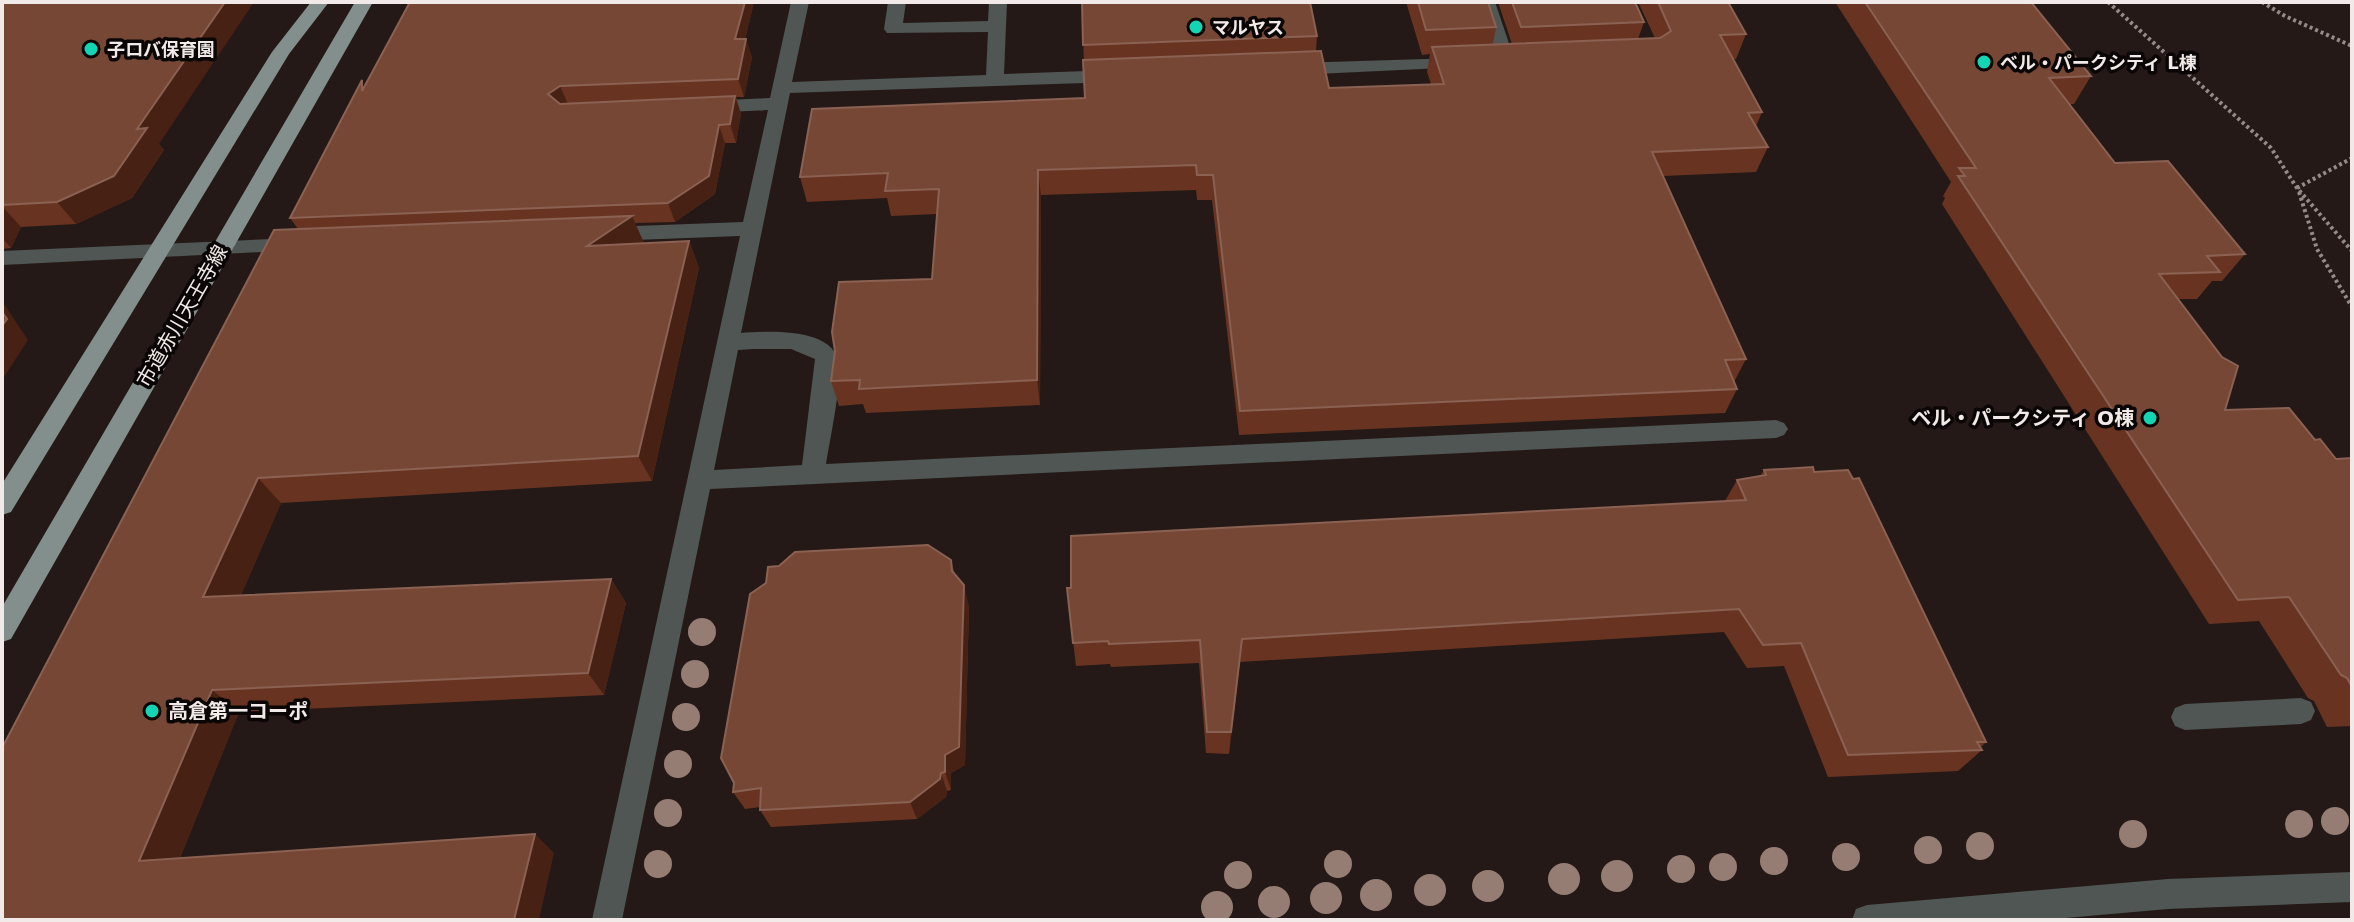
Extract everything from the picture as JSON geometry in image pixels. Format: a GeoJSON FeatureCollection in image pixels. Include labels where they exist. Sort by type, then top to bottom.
{"type":"FeatureCollection","features":[{"type":"Feature","properties":{"kind":"main road"},"geometry":{"type":"LineString","coordinates":[[2,505],[281,52],[320,2]]}},
{"type":"Feature","properties":{"kind":"main road","name":"市道赤川天王寺線"},"geometry":{"type":"LineString","coordinates":[[2,631],[364,2]]}},
{"type":"Feature","properties":{"kind":"street"},"geometry":{"type":"LineString","coordinates":[[607,920],[800,2]]}},
{"type":"Feature","properties":{"kind":"street"},"geometry":{"type":"LineString","coordinates":[[897,2],[893,29],[997,26]]}},
{"type":"Feature","properties":{"kind":"street"},"geometry":{"type":"LineString","coordinates":[[995,80],[998,2]]}},
{"type":"Feature","properties":{"kind":"street"},"geometry":{"type":"LineString","coordinates":[[1282,69],[1498,61],[1486,2]]}},
{"type":"Feature","properties":{"kind":"street"},"geometry":{"type":"LineString","coordinates":[[689,108],[780,96],[995,80],[1139,75]]}},
{"type":"Feature","properties":{"kind":"street"},"geometry":{"type":"LineString","coordinates":[[592,235],[752,229]]}},
{"type":"Feature","properties":{"kind":"street"},"geometry":{"type":"LineString","coordinates":[[2,258],[309,245]]}},
{"type":"Feature","properties":{"kind":"street"},"geometry":{"type":"LineString","coordinates":[[728,342],[793,340],[817,348],[825,355],[828,365],[813,475]]}},
{"type":"Feature","properties":{"kind":"street"},"geometry":{"type":"LineString","coordinates":[[699,480],[1776,429]]}},
{"type":"Feature","properties":{"kind":"street"},"geometry":{"type":"LineString","coordinates":[[2185,717],[2301,711]]}},
{"type":"Feature","properties":{"kind":"street"},"geometry":{"type":"LineString","coordinates":[[1867,920],[2168,894],[2352,887]]}},
{"type":"Feature","properties":{"kind":"path"},"geometry":{"type":"LineString","coordinates":[[2108,2],[2271,148],[2297,188],[2352,251]]}},
{"type":"Feature","properties":{"kind":"path"},"geometry":{"type":"LineString","coordinates":[[2262,2],[2285,16],[2352,46]]}},
{"type":"Feature","properties":{"kind":"path"},"geometry":{"type":"LineString","coordinates":[[2297,188],[2352,158]]}},
{"type":"Feature","properties":{"kind":"path"},"geometry":{"type":"LineString","coordinates":[[2297,188],[2317,249],[2352,307]]}},
{"type":"Feature","properties":{"kind":"building"},"geometry":{"type":"Polygon","coordinates":[[[2,2],[225,2],[137,129],[147,128],[114,176],[57,202],[2,205],[2,2]]]}},
{"type":"Feature","properties":{"kind":"building"},"geometry":{"type":"Polygon","coordinates":[[[410,2],[745,2],[735,39],[746,39],[738,79],[560,86],[548,94],[560,104],[735,96],[730,124],[719,125],[709,176],[668,203],[290,218],[362,80],[362,91],[410,2]]]}},
{"type":"Feature","properties":{"kind":"building","name":"マルヤス"},"geometry":{"type":"Polygon","coordinates":[[[1082,2],[1310,2],[1317,36],[1083,45],[1082,2]]]}},
{"type":"Feature","properties":{"kind":"building"},"geometry":{"type":"Polygon","coordinates":[[[1418,2],[1488,2],[1496,27],[1426,30],[1418,2]]]}},
{"type":"Feature","properties":{"kind":"building"},"geometry":{"type":"Polygon","coordinates":[[[1512,2],[1635,2],[1644,22],[1521,27],[1512,2]]]}},
{"type":"Feature","properties":{"kind":"building"},"geometry":{"type":"Polygon","coordinates":[[[1658,2],[1728,2],[1746,34],[1720,35],[1762,112],[1748,113],[1768,147],[1652,152],[1746,359],[1725,360],[1737,389],[1240,411],[1213,175],[1197,175],[1196,165],[1038,170],[1037,380],[859,389],[860,380],[831,381],[835,351],[832,332],[839,282],[932,279],[939,189],[885,191],[888,173],[800,177],[812,109],[1085,98],[1083,60],[1321,51],[1329,88],[1444,84],[1432,47],[1660,38],[1671,31],[1658,2]]]}},
{"type":"Feature","properties":{"kind":"building"},"geometry":{"type":"Polygon","coordinates":[[[1865,2],[2031,2],[2091,76],[2049,78],[2115,163],[2168,161],[2245,254],[2207,256],[2220,272],[2159,274],[2222,357],[2238,366],[2225,410],[2289,408],[2315,440],[2320,439],[2336,459],[2352,458],[2352,687],[2289,597],[2238,600],[1958,176],[1965,176],[1959,168],[1976,168],[1865,2]]]}},
{"type":"Feature","properties":{"kind":"building"},"geometry":{"type":"Polygon","coordinates":[[[632,216],[587,246],[689,241],[638,456],[258,478],[203,597],[611,579],[588,673],[212,690],[139,861],[535,834],[514,920],[2,920],[2,748],[274,230],[632,216]]]}},
{"type":"Feature","properties":{"kind":"building"},"geometry":{"type":"Polygon","coordinates":[[[1813,467],[1814,472],[1848,470],[1853,479],[1859,478],[1986,742],[1977,742],[1982,750],[1848,755],[1801,643],[1763,645],[1739,609],[1242,639],[1231,732],[1207,732],[1200,640],[1073,643],[1067,588],[1071,588],[1071,536],[1746,500],[1737,480],[1766,475],[1764,470],[1813,467]]]}},
{"type":"Feature","properties":{"kind":"building"},"geometry":{"type":"Polygon","coordinates":[[[928,545],[951,560],[952,571],[964,585],[959,747],[945,755],[945,772],[941,773],[940,779],[910,802],[760,810],[761,788],[733,792],[734,783],[721,758],[750,594],[766,583],[768,567],[779,566],[795,552],[928,545]]]}},
{"type":"Feature","properties":{"kind":"place","name":"マルヤス"},"geometry":{"type":"Point","coordinates":[1196,27]}},
{"type":"Feature","properties":{"kind":"place","name":"子ロバ保育園"},"geometry":{"type":"Point","coordinates":[91,49]}},
{"type":"Feature","properties":{"kind":"place","name":"ベル・パークシティ L棟"},"geometry":{"type":"Point","coordinates":[1984,62]}},
{"type":"Feature","properties":{"kind":"place","name":"ベル・パークシティ O棟"},"geometry":{"type":"Point","coordinates":[2150,418]}},
{"type":"Feature","properties":{"kind":"place","name":"高倉第一コーポ"},"geometry":{"type":"Point","coordinates":[152,711]}}]}
